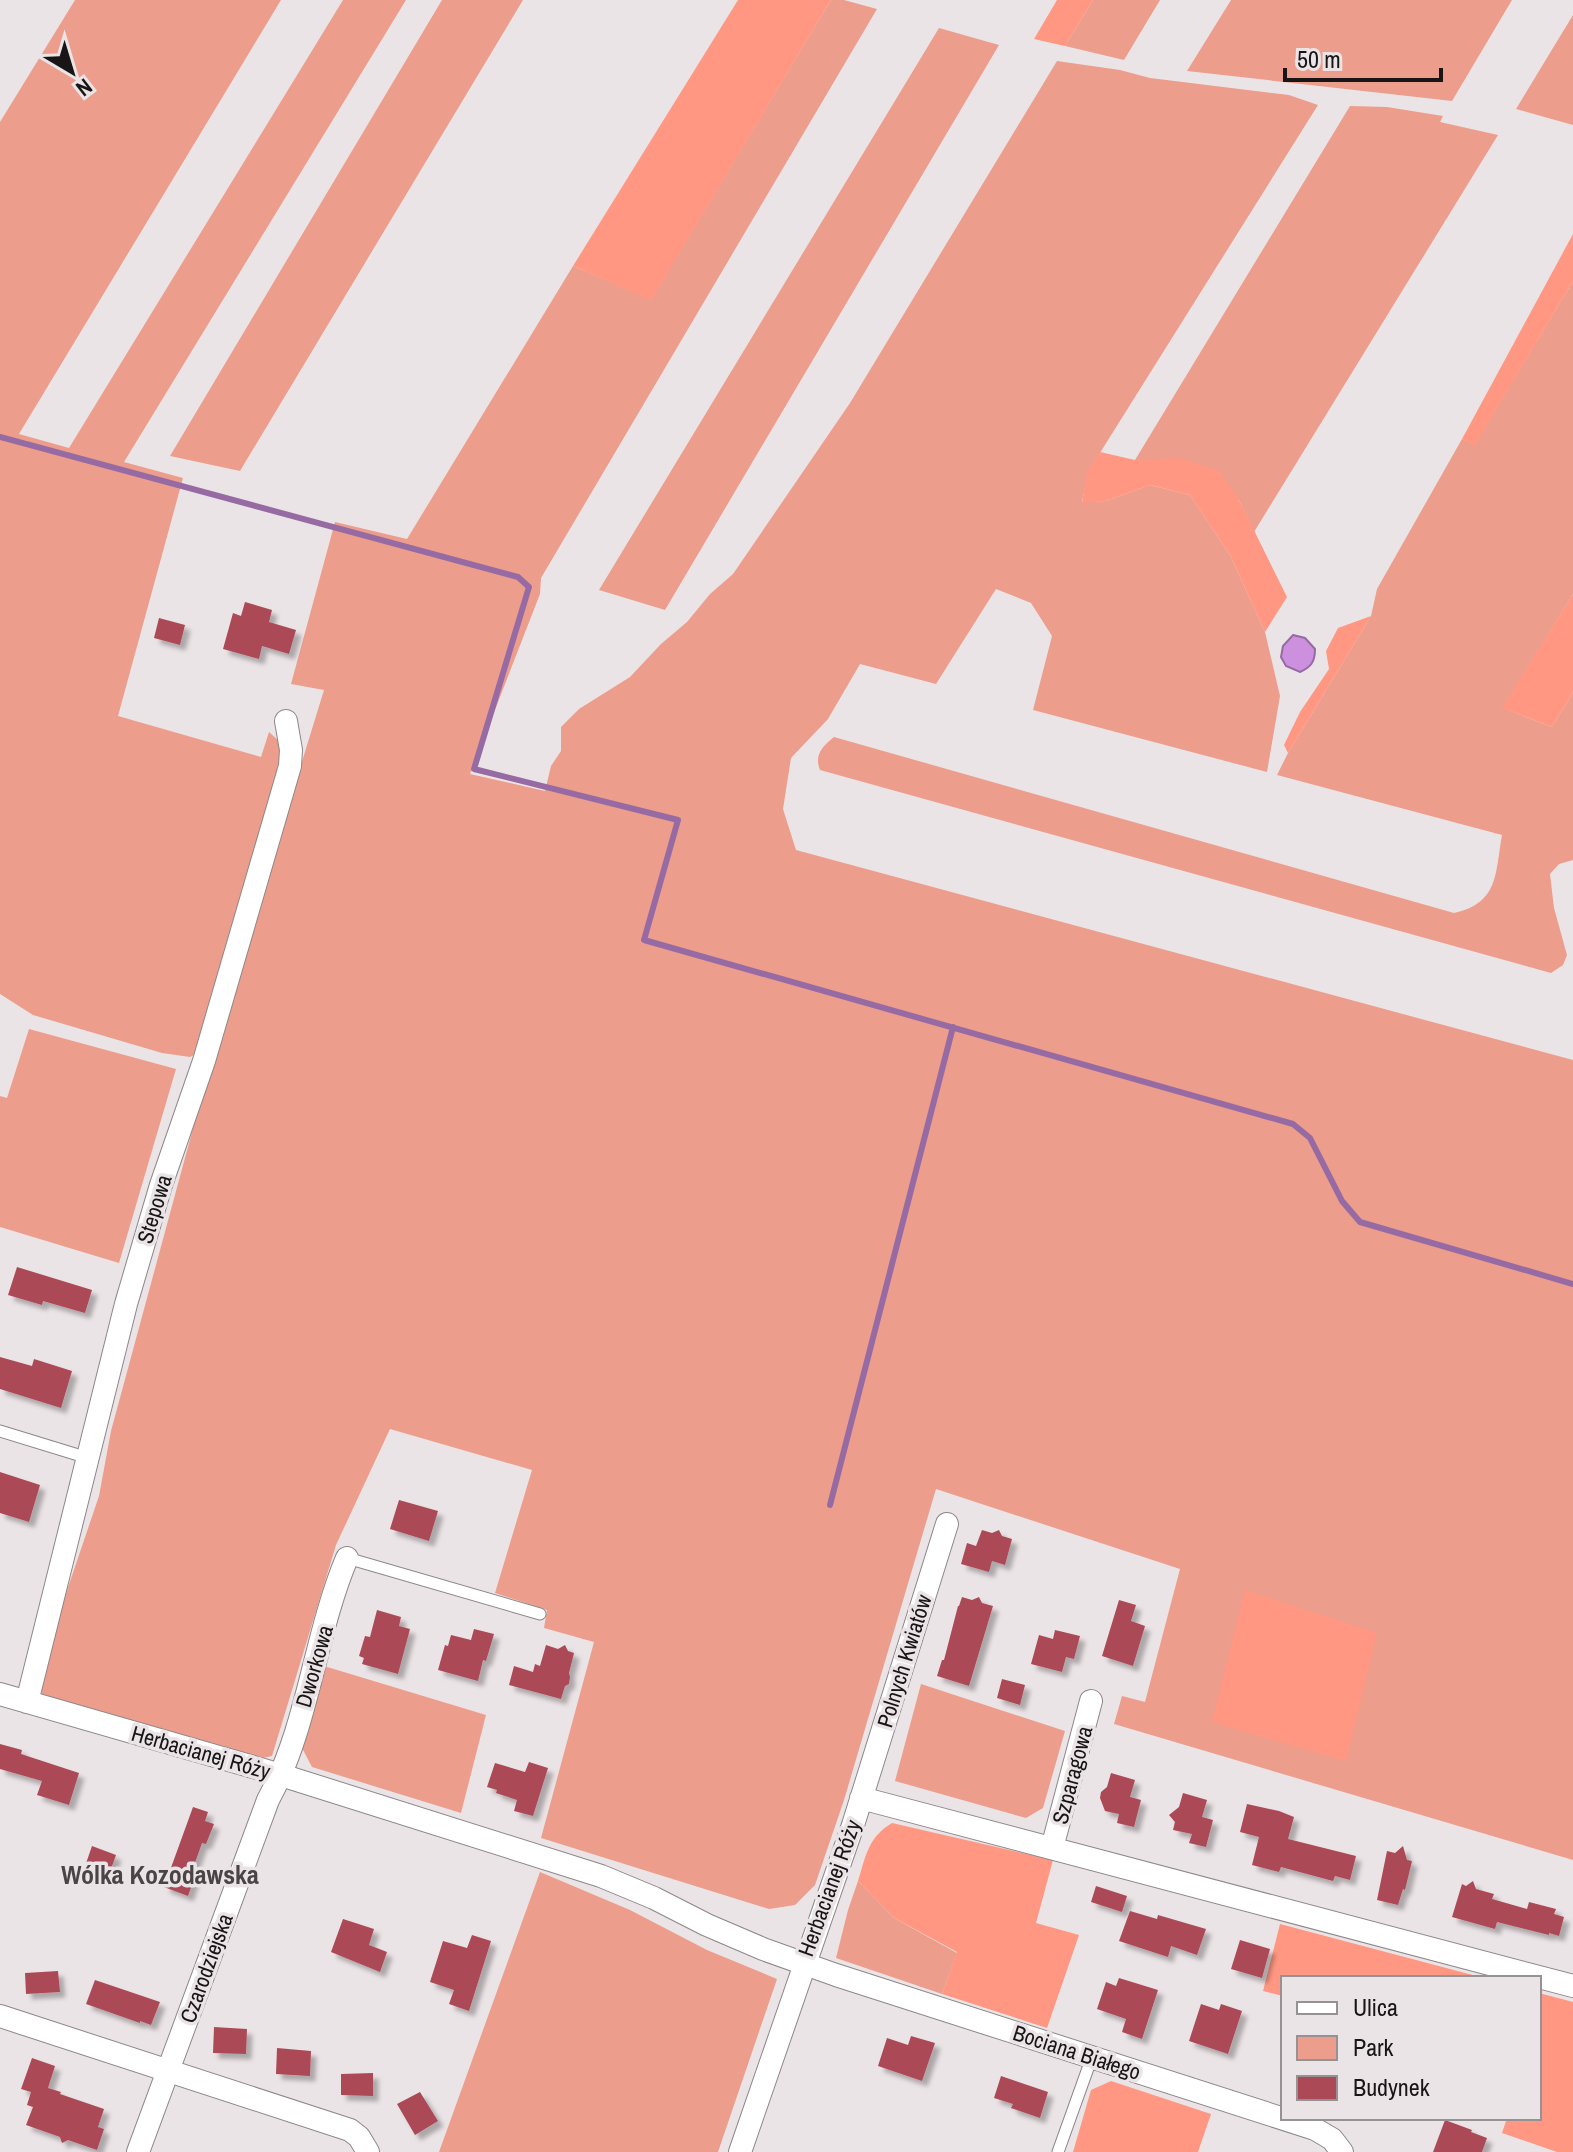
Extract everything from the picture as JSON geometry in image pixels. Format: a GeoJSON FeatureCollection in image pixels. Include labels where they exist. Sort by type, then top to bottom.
{"type":"FeatureCollection","features":[{"type":"Feature","properties":{"kind":"street","name":"Stepowa"},"geometry":{"type":"LineString","coordinates":[[27,1702],[107,1377],[156,1200],[204,1061],[290,766],[291,750],[286,721]]}},
{"type":"Feature","properties":{"kind":"street","name":"Polnych Kwiatów"},"geometry":{"type":"LineString","coordinates":[[861,1798],[947,1524]]}},
{"type":"Feature","properties":{"kind":"street","name":"Dworkowa"},"geometry":{"type":"LineString","coordinates":[[281,1775],[310,1683],[336,1584],[347,1558]]}},
{"type":"Feature","properties":{"kind":"street","name":"Herbacianej Róży"},"geometry":{"type":"LineString","coordinates":[[0,1694],[281,1775],[601,1876],[804,1965],[861,1798],[1535,1976]]}},
{"type":"Feature","properties":{"kind":"street","name":"Szparagowa"},"geometry":{"type":"LineString","coordinates":[[1052,1848],[1091,1701]]}},
{"type":"Feature","properties":{"kind":"street","name":"Czarodziejska"},"geometry":{"type":"LineString","coordinates":[[138,2152],[268,1800],[281,1775]]}},
{"type":"Feature","properties":{"kind":"street","name":"Bociana Białego"},"geometry":{"type":"LineString","coordinates":[[804,1965],[1281,2118]]}},
{"type":"Feature","properties":{"kind":"street"},"geometry":{"type":"LineString","coordinates":[[740,2152],[804,1965]]}},
{"type":"Feature","properties":{"kind":"street","name":"Herbacianej Róży"},"geometry":{"type":"LineString","coordinates":[[1541,1978],[1573,1986]]}},
{"type":"Feature","properties":{"kind":"street"},"geometry":{"type":"LineString","coordinates":[[0,2016],[350,2130],[359,2137],[368,2152]]}},
{"type":"Feature","properties":{"kind":"street","name":"Bociana Białego"},"geometry":{"type":"LineString","coordinates":[[1287,2120],[1315,2129],[1332,2139],[1342,2152]]}},
{"type":"Feature","properties":{"kind":"lane"},"geometry":{"type":"LineString","coordinates":[[0,1431],[88,1458]]}},
{"type":"Feature","properties":{"kind":"lane"},"geometry":{"type":"LineString","coordinates":[[347,1558],[540,1614]]}},
{"type":"Feature","properties":{"kind":"lane"},"geometry":{"type":"LineString","coordinates":[[1058,2152],[1092,2057]]}},
{"type":"Feature","properties":{"kind":"green space"},"geometry":{"type":"Polygon","coordinates":[[[75,0],[281,0],[19,434],[69,448],[343,0],[406,0],[124,462],[183,478],[118,716],[261,757],[269,732],[284,751],[200,1052],[190,1057],[162,1053],[33,1015],[0,994],[0,122],[75,0]]]}},
{"type":"Feature","properties":{"kind":"green space"},"geometry":{"type":"Polygon","coordinates":[[[442,0],[523,0],[240,471],[170,456],[442,0]]]}},
{"type":"Feature","properties":{"kind":"green space"},"geometry":{"type":"Polygon","coordinates":[[[831,0],[844,0],[877,9],[541,578],[540,594],[470,774],[545,791],[551,766],[561,751],[561,727],[579,709],[630,677],[733,574],[850,403],[1057,61],[1120,70],[1150,78],[1289,95],[1318,105],[1088,472],[1082,502],[1106,501],[1150,485],[1190,495],[1231,557],[1265,632],[1280,696],[1267,772],[1033,710],[1052,636],[1031,603],[996,589],[936,684],[860,664],[828,719],[791,758],[783,809],[796,850],[1573,1060],[1573,1860],[1114,1724],[1122,1696],[1145,1702],[1180,1569],[936,1489],[844,1800],[815,1885],[795,1905],[769,1909],[541,1838],[594,1642],[544,1628],[547,1610],[495,1593],[532,1470],[390,1429],[336,1545],[272,1756],[258,1759],[42,1696],[41,1667],[99,1496],[111,1431],[221,1025],[324,690],[291,684],[335,522],[407,539],[573,266],[651,299],[831,0]]]}},
{"type":"Feature","properties":{"kind":"green space"},"geometry":{"type":"Polygon","coordinates":[[[1093,0],[1160,0],[1124,60],[1065,46],[1093,0]]]}},
{"type":"Feature","properties":{"kind":"green space"},"geometry":{"type":"Polygon","coordinates":[[[1231,0],[1512,0],[1452,101],[1187,71],[1231,0]]]}},
{"type":"Feature","properties":{"kind":"green space"},"geometry":{"type":"Polygon","coordinates":[[[1573,15],[1573,125],[1516,109],[1573,15]]]}},
{"type":"Feature","properties":{"kind":"green space"},"geometry":{"type":"Polygon","coordinates":[[[939,28],[999,45],[665,610],[599,590],[939,28]]]}},
{"type":"Feature","properties":{"kind":"green space"},"geometry":{"type":"Polygon","coordinates":[[[1350,106],[1387,107],[1443,116],[1440,122],[1498,135],[1254,532],[1239,500],[1135,460],[1350,106]]]}},
{"type":"Feature","properties":{"kind":"green space"},"geometry":{"type":"Polygon","coordinates":[[[1573,281],[1573,594],[1503,708],[1552,727],[1573,692],[1573,860],[1559,864],[1550,874],[1554,908],[1567,955],[1563,965],[1551,973],[820,770],[820,752],[834,737],[1454,913],[1480,902],[1496,874],[1502,835],[1277,775],[1371,616],[1377,589],[1462,439],[1474,445],[1573,281]]]}},
{"type":"Feature","properties":{"kind":"green space"},"geometry":{"type":"Polygon","coordinates":[[[29,1029],[176,1069],[119,1263],[0,1227],[0,1096],[7,1098],[29,1029]]]}},
{"type":"Feature","properties":{"kind":"green space"},"geometry":{"type":"Polygon","coordinates":[[[324,1666],[486,1715],[461,1813],[312,1767],[302,1748],[324,1666]]]}},
{"type":"Feature","properties":{"kind":"green space"},"geometry":{"type":"Polygon","coordinates":[[[921,1684],[1065,1731],[1043,1808],[1026,1818],[895,1781],[921,1684]]]}},
{"type":"Feature","properties":{"kind":"green space"},"geometry":{"type":"Polygon","coordinates":[[[540,1872],[777,1979],[718,2152],[439,2152],[540,1872]]]}},
{"type":"Feature","properties":{"kind":"green space"},"geometry":{"type":"Polygon","coordinates":[[[858,1881],[894,1918],[957,1953],[942,1994],[836,1958],[858,1881]]]}},
{"type":"Feature","properties":{"kind":"shaded area"},"geometry":{"type":"Polygon","coordinates":[[[738,0],[831,0],[651,300],[573,266],[738,0]]]}},
{"type":"Feature","properties":{"kind":"shaded area"},"geometry":{"type":"Polygon","coordinates":[[[1057,0],[1093,0],[1065,46],[1034,39],[1057,0]]]}},
{"type":"Feature","properties":{"kind":"shaded area"},"geometry":{"type":"Polygon","coordinates":[[[1573,234],[1573,281],[1474,446],[1462,439],[1573,234]]]}},
{"type":"Feature","properties":{"kind":"shaded area"},"geometry":{"type":"Polygon","coordinates":[[[1100,452],[1135,460],[1181,458],[1219,471],[1239,500],[1287,597],[1265,632],[1231,557],[1190,495],[1150,485],[1106,501],[1082,503],[1087,472],[1100,452]]]}},
{"type":"Feature","properties":{"kind":"shaded area"},"geometry":{"type":"Polygon","coordinates":[[[1573,594],[1573,692],[1552,727],[1502,708],[1573,594]]]}},
{"type":"Feature","properties":{"kind":"shaded area"},"geometry":{"type":"Polygon","coordinates":[[[1371,616],[1288,753],[1284,745],[1300,712],[1329,669],[1326,651],[1338,628],[1371,616]]]}},
{"type":"Feature","properties":{"kind":"shaded area"},"geometry":{"type":"Polygon","coordinates":[[[1293,635],[1305,638],[1315,649],[1312,664],[1300,672],[1286,666],[1281,657],[1283,646],[1293,635]]]}},
{"type":"Feature","properties":{"kind":"shaded area"},"geometry":{"type":"Polygon","coordinates":[[[1245,1590],[1377,1633],[1346,1761],[1212,1722],[1245,1590]]]}},
{"type":"Feature","properties":{"kind":"shaded area"},"geometry":{"type":"Polygon","coordinates":[[[892,1823],[1053,1860],[1036,1923],[1079,1935],[1047,2028],[942,1994],[957,1952],[894,1918],[858,1881],[873,1841],[892,1823]]]}},
{"type":"Feature","properties":{"kind":"shaded area"},"geometry":{"type":"Polygon","coordinates":[[[1280,1924],[1476,1976],[1281,1976],[1281,1996],[1263,1991],[1280,1924]]]}},
{"type":"Feature","properties":{"kind":"shaded area"},"geometry":{"type":"Polygon","coordinates":[[[1541,1994],[1573,2002],[1573,2152],[1557,2152],[1502,2133],[1506,2120],[1541,2120],[1541,1994]]]}},
{"type":"Feature","properties":{"kind":"shaded area"},"geometry":{"type":"Polygon","coordinates":[[[1111,2081],[1211,2114],[1198,2152],[1073,2152],[1091,2090],[1111,2081]]]}},
{"type":"Feature","properties":{"kind":"building"},"geometry":{"type":"Polygon","coordinates":[[[245,602],[272,610],[269,622],[296,630],[289,654],[262,646],[259,659],[223,649],[233,613],[241,616],[245,602]]]}},
{"type":"Feature","properties":{"kind":"building"},"geometry":{"type":"Polygon","coordinates":[[[159,618],[185,625],[180,645],[154,638],[159,618]]]}},
{"type":"Feature","properties":{"kind":"building"},"geometry":{"type":"Polygon","coordinates":[[[17,1267],[92,1290],[85,1313],[8,1295],[17,1267]]]}},
{"type":"Feature","properties":{"kind":"building"},"geometry":{"type":"Polygon","coordinates":[[[0,1357],[32,1366],[34,1359],[72,1371],[61,1408],[0,1389],[0,1357]]]}},
{"type":"Feature","properties":{"kind":"building"},"geometry":{"type":"Polygon","coordinates":[[[0,1472],[40,1485],[29,1522],[0,1513],[0,1472]]]}},
{"type":"Feature","properties":{"kind":"building"},"geometry":{"type":"Polygon","coordinates":[[[399,1500],[438,1511],[429,1541],[390,1529],[399,1500]]]}},
{"type":"Feature","properties":{"kind":"building"},"geometry":{"type":"Polygon","coordinates":[[[982,1530],[992,1533],[999,1530],[1002,1536],[1012,1539],[1005,1565],[992,1561],[989,1572],[961,1564],[967,1543],[976,1546],[982,1530]]]}},
{"type":"Feature","properties":{"kind":"building"},"geometry":{"type":"Polygon","coordinates":[[[962,1597],[972,1600],[979,1597],[982,1603],[993,1606],[969,1686],[937,1676],[962,1597]]]}},
{"type":"Feature","properties":{"kind":"building"},"geometry":{"type":"Polygon","coordinates":[[[1119,1600],[1136,1605],[1131,1621],[1145,1626],[1133,1666],[1102,1656],[1119,1600]]]}},
{"type":"Feature","properties":{"kind":"building"},"geometry":{"type":"Polygon","coordinates":[[[377,1610],[401,1617],[399,1626],[410,1629],[398,1674],[362,1664],[364,1658],[359,1656],[365,1636],[370,1637],[377,1610]]]}},
{"type":"Feature","properties":{"kind":"building"},"geometry":{"type":"Polygon","coordinates":[[[474,1629],[494,1634],[478,1681],[438,1670],[451,1635],[471,1640],[474,1629]]]}},
{"type":"Feature","properties":{"kind":"building"},"geometry":{"type":"Polygon","coordinates":[[[1055,1630],[1080,1636],[1074,1659],[1066,1657],[1062,1672],[1031,1664],[1039,1635],[1053,1639],[1055,1630]]]}},
{"type":"Feature","properties":{"kind":"building"},"geometry":{"type":"Polygon","coordinates":[[[546,1645],[558,1649],[565,1645],[568,1651],[574,1653],[569,1684],[565,1686],[561,1699],[509,1685],[514,1666],[533,1672],[535,1664],[540,1666],[546,1645]]]}},
{"type":"Feature","properties":{"kind":"building"},"geometry":{"type":"Polygon","coordinates":[[[1002,1679],[1025,1685],[1020,1705],[997,1698],[1002,1679]]]}},
{"type":"Feature","properties":{"kind":"building"},"geometry":{"type":"Polygon","coordinates":[[[0,1744],[79,1773],[69,1805],[37,1795],[42,1781],[0,1769],[0,1744]]]}},
{"type":"Feature","properties":{"kind":"building"},"geometry":{"type":"Polygon","coordinates":[[[529,1762],[548,1768],[533,1816],[514,1811],[517,1800],[487,1787],[495,1763],[525,1772],[529,1762]]]}},
{"type":"Feature","properties":{"kind":"building"},"geometry":{"type":"Polygon","coordinates":[[[1111,1773],[1135,1780],[1130,1797],[1141,1800],[1134,1827],[1117,1823],[1119,1814],[1105,1811],[1100,1798],[1111,1773]]]}},
{"type":"Feature","properties":{"kind":"building"},"geometry":{"type":"Polygon","coordinates":[[[1183,1793],[1207,1800],[1202,1817],[1213,1820],[1206,1847],[1189,1843],[1192,1834],[1173,1830],[1175,1822],[1169,1815],[1179,1807],[1183,1793]]]}},
{"type":"Feature","properties":{"kind":"building"},"geometry":{"type":"Polygon","coordinates":[[[1247,1804],[1294,1817],[1288,1839],[1356,1856],[1350,1880],[1335,1876],[1333,1881],[1281,1867],[1279,1872],[1252,1865],[1259,1837],[1240,1832],[1247,1804]]]}},
{"type":"Feature","properties":{"kind":"building"},"geometry":{"type":"Polygon","coordinates":[[[193,1807],[208,1812],[205,1821],[214,1824],[206,1844],[202,1843],[191,1874],[195,1876],[188,1896],[164,1887],[193,1807]]]}},
{"type":"Feature","properties":{"kind":"building"},"geometry":{"type":"Polygon","coordinates":[[[92,1846],[116,1855],[107,1880],[83,1872],[92,1846]]]}},
{"type":"Feature","properties":{"kind":"building"},"geometry":{"type":"Polygon","coordinates":[[[1403,1846],[1407,1860],[1412,1861],[1398,1905],[1377,1900],[1387,1851],[1395,1853],[1403,1846]]]}},
{"type":"Feature","properties":{"kind":"building"},"geometry":{"type":"Polygon","coordinates":[[[1473,1881],[1476,1889],[1494,1894],[1492,1899],[1527,1909],[1529,1902],[1556,1909],[1554,1914],[1564,1917],[1559,1936],[1497,1922],[1495,1929],[1452,1917],[1462,1884],[1466,1886],[1473,1881]]]}},
{"type":"Feature","properties":{"kind":"building"},"geometry":{"type":"Polygon","coordinates":[[[1096,1886],[1127,1896],[1122,1912],[1091,1902],[1096,1886]]]}},
{"type":"Feature","properties":{"kind":"building"},"geometry":{"type":"Polygon","coordinates":[[[1130,1911],[1157,1919],[1158,1915],[1206,1929],[1197,1955],[1171,1946],[1168,1957],[1119,1941],[1130,1911]]]}},
{"type":"Feature","properties":{"kind":"building"},"geometry":{"type":"Polygon","coordinates":[[[343,1919],[374,1929],[369,1945],[387,1952],[380,1972],[331,1952],[343,1919]]]}},
{"type":"Feature","properties":{"kind":"building"},"geometry":{"type":"Polygon","coordinates":[[[472,1935],[491,1941],[469,2011],[449,2004],[454,1990],[430,1982],[443,1941],[467,1948],[472,1935]]]}},
{"type":"Feature","properties":{"kind":"building"},"geometry":{"type":"Polygon","coordinates":[[[1240,1940],[1270,1949],[1262,1978],[1231,1969],[1240,1940]]]}},
{"type":"Feature","properties":{"kind":"building"},"geometry":{"type":"Polygon","coordinates":[[[58,1971],[60,1992],[26,1994],[25,1973],[58,1971]]]}},
{"type":"Feature","properties":{"kind":"building"},"geometry":{"type":"Polygon","coordinates":[[[1119,1978],[1158,1990],[1142,2039],[1122,2032],[1126,2019],[1097,2009],[1106,1982],[1116,1986],[1119,1978]]]}},
{"type":"Feature","properties":{"kind":"building"},"geometry":{"type":"Polygon","coordinates":[[[95,1980],[160,2002],[151,2025],[86,2004],[95,1980]]]}},
{"type":"Feature","properties":{"kind":"building"},"geometry":{"type":"Polygon","coordinates":[[[1201,2004],[1219,2010],[1221,2004],[1242,2011],[1228,2054],[1189,2041],[1201,2004]]]}},
{"type":"Feature","properties":{"kind":"building"},"geometry":{"type":"Polygon","coordinates":[[[214,2027],[247,2029],[246,2054],[213,2053],[214,2027]]]}},
{"type":"Feature","properties":{"kind":"building"},"geometry":{"type":"Polygon","coordinates":[[[911,2036],[935,2043],[922,2081],[878,2066],[887,2038],[908,2045],[911,2036]]]}},
{"type":"Feature","properties":{"kind":"building"},"geometry":{"type":"Polygon","coordinates":[[[277,2048],[311,2051],[310,2076],[276,2074],[277,2048]]]}},
{"type":"Feature","properties":{"kind":"building"},"geometry":{"type":"Polygon","coordinates":[[[32,2058],[55,2066],[48,2088],[104,2109],[98,2127],[104,2129],[97,2150],[68,2140],[62,2143],[60,2137],[26,2125],[33,2107],[27,2105],[31,2092],[21,2089],[32,2058]]]}},
{"type":"Feature","properties":{"kind":"building"},"geometry":{"type":"Polygon","coordinates":[[[373,2073],[373,2096],[341,2095],[341,2074],[373,2073]]]}},
{"type":"Feature","properties":{"kind":"building"},"geometry":{"type":"Polygon","coordinates":[[[1001,2076],[1048,2092],[1040,2118],[994,2098],[1001,2076]]]}},
{"type":"Feature","properties":{"kind":"building"},"geometry":{"type":"Polygon","coordinates":[[[420,2092],[438,2121],[415,2135],[397,2104],[420,2092]]]}},
{"type":"Feature","properties":{"kind":"building"},"geometry":{"type":"Polygon","coordinates":[[[1445,2120],[1487,2138],[1482,2152],[1433,2152],[1445,2120]]]}},
{"type":"Feature","properties":{"kind":"waterway"},"geometry":{"type":"LineString","coordinates":[[0,437],[518,577],[529,587],[474,769],[678,820],[644,940],[1293,1124],[1310,1138],[1342,1201],[1360,1222],[1573,1284]]}},
{"type":"Feature","properties":{"kind":"waterway"},"geometry":{"type":"LineString","coordinates":[[830,1505],[953,1027]]}},
{"type":"Feature","properties":{"kind":"district","name":"Wólka Kozodawska"},"geometry":{"type":"Point","coordinates":[160,1874]}}]}
